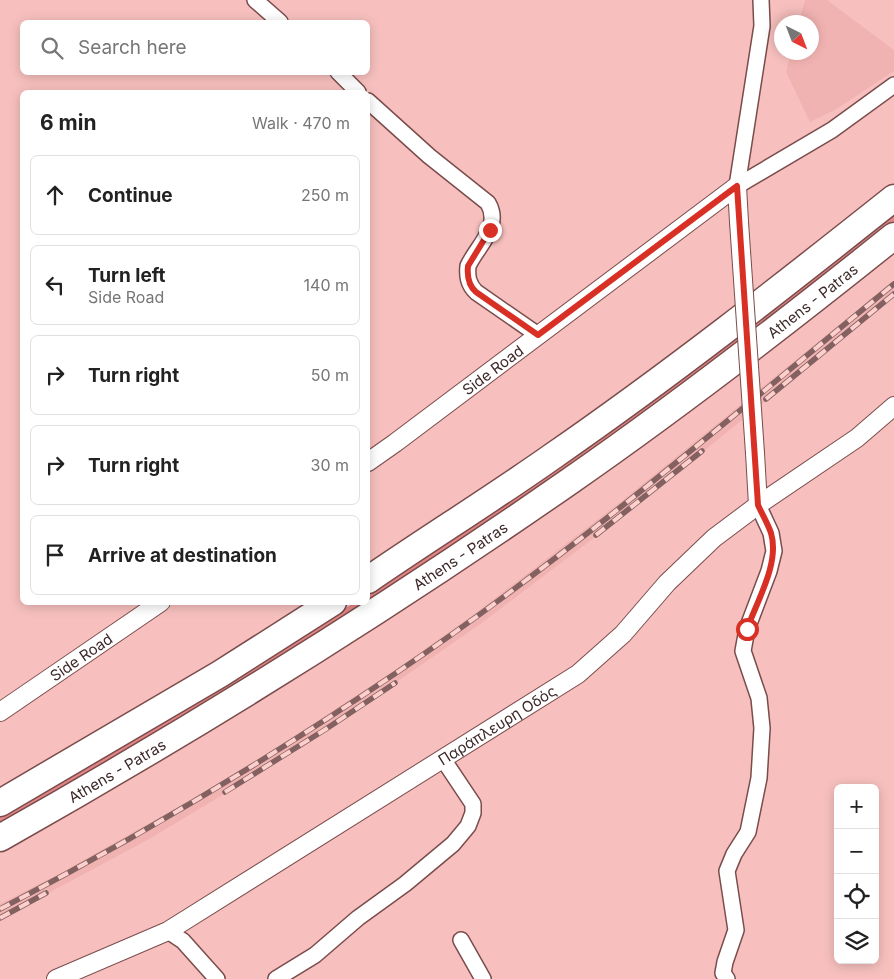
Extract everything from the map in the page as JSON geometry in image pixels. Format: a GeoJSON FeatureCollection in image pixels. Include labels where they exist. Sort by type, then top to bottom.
{"type":"FeatureCollection","features":[{"type":"Feature","properties":{"kind":"highway","name":"Athens - Patras"},"geometry":{"type":"LineString","coordinates":[[370,579],[476,509],[594,427],[749,313],[894,198]]}},
{"type":"Feature","properties":{"kind":"highway","name":"Athens - Patras"},"geometry":{"type":"LineString","coordinates":[[0,839],[262,684],[494,534],[571,481],[765,339],[894,236]]}},
{"type":"Feature","properties":{"kind":"highway","name":"Athens - Patras"},"geometry":{"type":"LineString","coordinates":[[0,803],[220,674],[328,605]]}},
{"type":"Feature","properties":{"kind":"highway"},"geometry":{"type":"LineString","coordinates":[[208,737],[262,684]]}},
{"type":"Feature","properties":{"kind":"highway"},"geometry":{"type":"LineString","coordinates":[[0,839],[50,827]]}},
{"type":"Feature","properties":{"kind":"street"},"geometry":{"type":"LineString","coordinates":[[255,0],[278,20]]}},
{"type":"Feature","properties":{"kind":"street"},"geometry":{"type":"LineString","coordinates":[[721,977],[736,930],[727,871],[734,854],[748,832],[759,778],[762,728],[759,698],[743,651],[747,629],[770,572],[774,550],[771,533],[758,505],[737,186],[762,26],[761,0]]}},
{"type":"Feature","properties":{"kind":"street"},"geometry":{"type":"LineString","coordinates":[[341,75],[356,90]]}},
{"type":"Feature","properties":{"kind":"street"},"geometry":{"type":"LineString","coordinates":[[737,186],[832,130],[894,85]]}},
{"type":"Feature","properties":{"kind":"street"},"geometry":{"type":"LineString","coordinates":[[370,103],[429,156],[488,203],[492,209],[493,220],[490,230],[468,266],[467,272],[470,284],[476,292],[538,335]]}},
{"type":"Feature","properties":{"kind":"street","name":"Side Road"},"geometry":{"type":"LineString","coordinates":[[370,461],[737,186]]}},
{"type":"Feature","properties":{"kind":"street","name":"Παράπλευρη Οδός"},"geometry":{"type":"LineString","coordinates":[[56,979],[168,931],[578,674],[623,634],[668,583],[714,538],[758,505],[857,438],[894,406]]}},
{"type":"Feature","properties":{"kind":"street","name":"Side Road"},"geometry":{"type":"LineString","coordinates":[[0,712],[157,605]]}},
{"type":"Feature","properties":{"kind":"street"},"geometry":{"type":"LineString","coordinates":[[276,979],[315,954],[358,918],[405,884],[453,844],[468,826],[473,813],[473,804],[443,759]]}},
{"type":"Feature","properties":{"kind":"street"},"geometry":{"type":"LineString","coordinates":[[168,931],[183,941],[217,979]]}},
{"type":"Feature","properties":{"kind":"street"},"geometry":{"type":"LineString","coordinates":[[461,940],[484,979]]}},
{"type":"Feature","properties":{"kind":"shaded area"},"geometry":{"type":"Polygon","coordinates":[[[805,0],[827,0],[894,50],[894,71],[835,110],[810,122],[786,72],[789,60],[819,60],[819,15],[801,15],[805,0]]]}},
{"type":"Feature","properties":{"kind":"shaded area"},"geometry":{"type":"Polygon","coordinates":[[[894,212],[894,221],[677,389],[545,484],[370,600],[370,592],[405,569],[894,212]]]}},
{"type":"Feature","properties":{"kind":"shaded area"},"geometry":{"type":"Polygon","coordinates":[[[894,280],[894,297],[631,510],[479,625],[307,744],[151,838],[0,919],[0,904],[57,875],[210,789],[395,670],[473,615],[623,500],[894,280]]]}},
{"type":"Feature","properties":{"kind":"shaded area"},"geometry":{"type":"Polygon","coordinates":[[[351,605],[362,605],[255,674],[124,753],[0,824],[0,816],[121,747],[351,605]]]}},
{"type":"Feature","properties":{"kind":"railway"},"geometry":{"type":"LineString","coordinates":[[0,909],[202,797],[348,705],[461,628],[650,484],[894,284]]}},
{"type":"Feature","properties":{"kind":"railway"},"geometry":{"type":"LineString","coordinates":[[766,399],[894,294]]}},
{"type":"Feature","properties":{"kind":"railway"},"geometry":{"type":"LineString","coordinates":[[596,535],[702,451]]}},
{"type":"Feature","properties":{"kind":"railway"},"geometry":{"type":"LineString","coordinates":[[225,792],[395,683]]}},
{"type":"Feature","properties":{"kind":"railway"},"geometry":{"type":"LineString","coordinates":[[0,918],[46,893]]}},
{"type":"Feature","properties":{"kind":"route"},"geometry":{"type":"LineString","coordinates":[[490,230],[468,266],[467,272],[470,284],[476,292],[538,335],[737,186],[758,505],[771,533],[774,550],[770,572],[747,629]]}}]}
